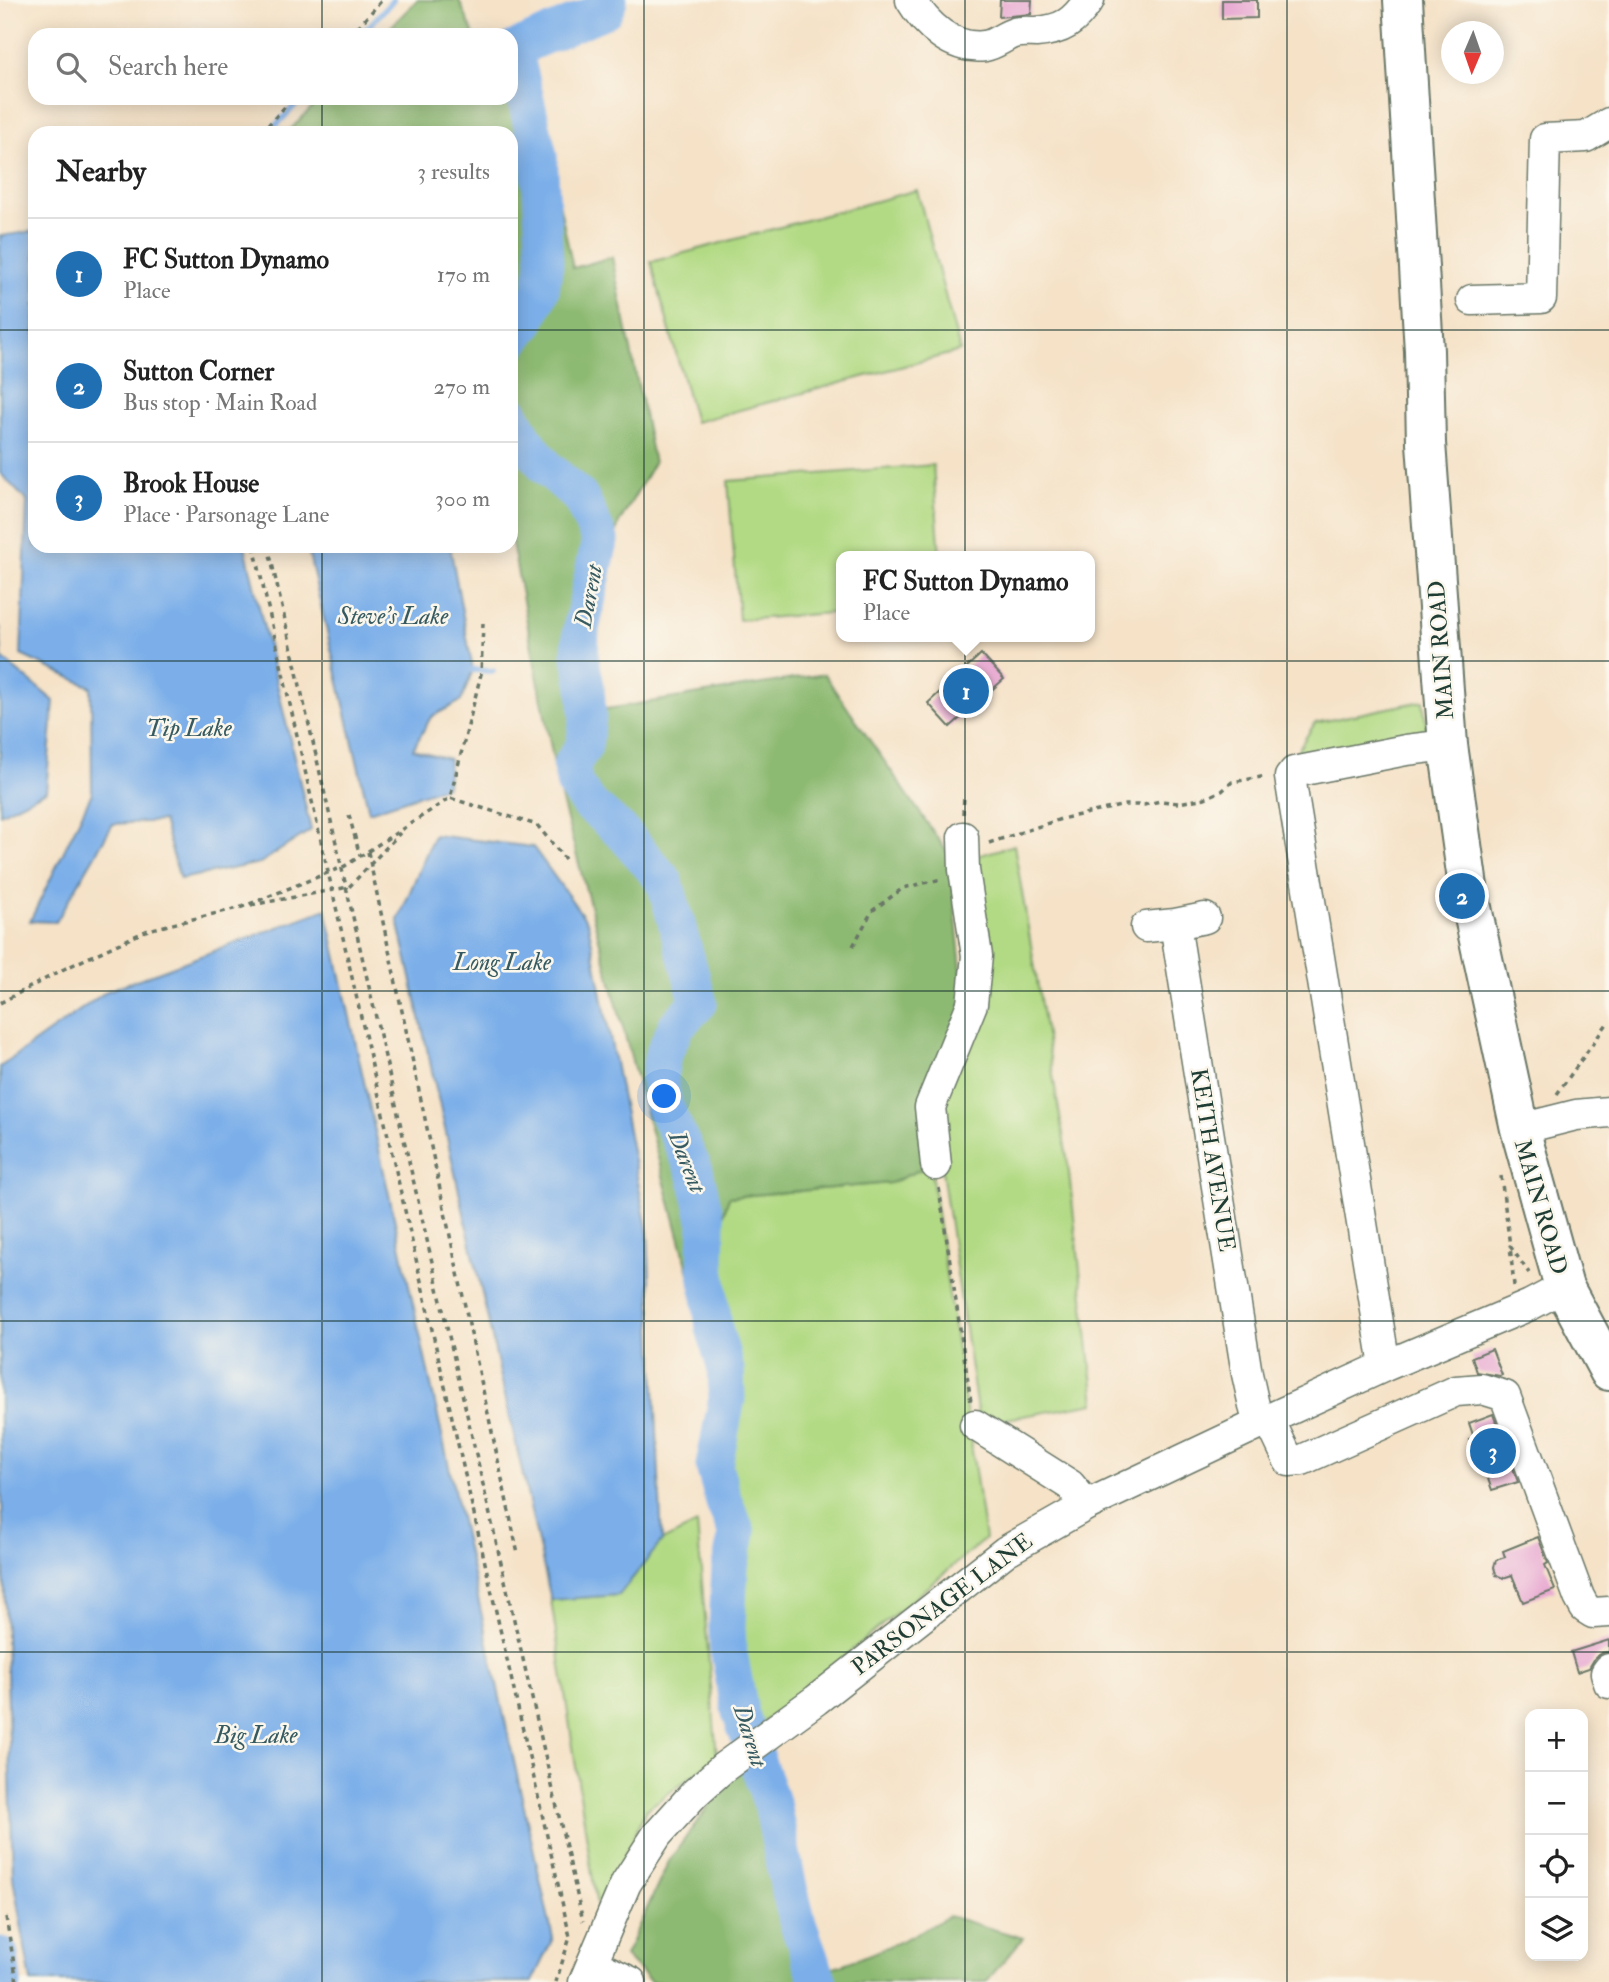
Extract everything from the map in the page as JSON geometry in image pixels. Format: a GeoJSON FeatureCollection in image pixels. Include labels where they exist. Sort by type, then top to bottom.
{"type":"FeatureCollection","features":[{"type":"Feature","properties":{"kind":"main road","name":"MAIN ROAD"},"geometry":{"type":"LineString","coordinates":[[1403,0],[1424,351],[1426,443],[1448,745],[1474,924],[1520,1129],[1564,1287],[1609,1371]]}},
{"type":"Feature","properties":{"kind":"street"},"geometry":{"type":"LineString","coordinates":[[911,0],[932,29],[966,44],[984,46],[1013,33],[1048,31],[1066,26],[1089,0]]}},
{"type":"Feature","properties":{"kind":"street"},"geometry":{"type":"LineString","coordinates":[[1472,300],[1541,298],[1545,139],[1586,137],[1609,123]]}},
{"type":"Feature","properties":{"kind":"street"},"geometry":{"type":"LineString","coordinates":[[1385,1366],[1290,777],[1294,772],[1406,750],[1448,745]]}},
{"type":"Feature","properties":{"kind":"street"},"geometry":{"type":"LineString","coordinates":[[936,1166],[930,1107],[972,1004],[977,956],[963,853]]}},
{"type":"Feature","properties":{"kind":"street","name":"KEITH AVENUE"},"geometry":{"type":"LineString","coordinates":[[1205,918],[1161,926],[1255,1410],[1265,1421],[1289,1461],[1301,1460],[1456,1391],[1482,1390],[1506,1396],[1579,1597],[1585,1608],[1593,1614],[1603,1615],[1609,1612]]}},
{"type":"Feature","properties":{"kind":"street"},"geometry":{"type":"LineString","coordinates":[[1520,1129],[1576,1115],[1609,1112]]}},
{"type":"Feature","properties":{"kind":"street","name":"PARSONAGE LANE"},"geometry":{"type":"LineString","coordinates":[[588,1973],[626,1883],[657,1835],[695,1793],[724,1767],[776,1730],[997,1557],[1087,1505],[1385,1366],[1530,1306],[1564,1287]]}},
{"type":"Feature","properties":{"kind":"street"},"geometry":{"type":"LineString","coordinates":[[975,1424],[1070,1485],[1087,1505]]}},
{"type":"Feature","properties":{"kind":"street"},"geometry":{"type":"LineString","coordinates":[[1609,1670],[1606,1673],[1609,1683]]}},
{"type":"Feature","properties":{"kind":"street"},"geometry":{"type":"LineString","coordinates":[[588,1973],[631,1982]]}},
{"type":"Feature","properties":{"kind":"path"},"geometry":{"type":"LineString","coordinates":[[357,28],[382,0]]}},
{"type":"Feature","properties":{"kind":"path"},"geometry":{"type":"LineString","coordinates":[[267,126],[287,105]]}},
{"type":"Feature","properties":{"kind":"path"},"geometry":{"type":"LineString","coordinates":[[256,553],[570,1937],[556,1982]]}},
{"type":"Feature","properties":{"kind":"path"},"geometry":{"type":"LineString","coordinates":[[270,553],[583,1923]]}},
{"type":"Feature","properties":{"kind":"path"},"geometry":{"type":"LineString","coordinates":[[242,907],[342,867],[450,798],[481,674],[483,623]]}},
{"type":"Feature","properties":{"kind":"path"},"geometry":{"type":"LineString","coordinates":[[853,946],[872,911],[903,888],[934,882],[963,853],[1062,819],[1125,805],[1160,801],[1179,803],[1205,798],[1222,791],[1232,782],[1294,772]]}},
{"type":"Feature","properties":{"kind":"path"},"geometry":{"type":"LineString","coordinates":[[450,798],[537,825],[565,859]]}},
{"type":"Feature","properties":{"kind":"path"},"geometry":{"type":"LineString","coordinates":[[349,815],[360,856]]}},
{"type":"Feature","properties":{"kind":"path"},"geometry":{"type":"LineString","coordinates":[[0,1003],[64,969],[148,930],[242,907],[346,888],[404,829]]}},
{"type":"Feature","properties":{"kind":"path"},"geometry":{"type":"LineString","coordinates":[[368,852],[519,1554]]}},
{"type":"Feature","properties":{"kind":"path"},"geometry":{"type":"LineString","coordinates":[[1551,1102],[1609,1021]]}},
{"type":"Feature","properties":{"kind":"path"},"geometry":{"type":"LineString","coordinates":[[936,1166],[975,1424]]}},
{"type":"Feature","properties":{"kind":"path"},"geometry":{"type":"LineString","coordinates":[[6,1917],[17,1982]]}},
{"type":"Feature","properties":{"kind":"green space"},"geometry":{"type":"Polygon","coordinates":[[[417,0],[459,0],[471,28],[390,28],[417,0]]]}},
{"type":"Feature","properties":{"kind":"green space"},"geometry":{"type":"Polygon","coordinates":[[[518,52],[527,54],[573,268],[612,257],[654,463],[619,523],[587,638],[594,711],[824,674],[950,856],[964,1001],[930,1165],[891,1183],[729,1197],[696,1299],[559,790],[514,553],[518,553],[518,126],[294,126],[314,105],[518,105],[518,52]]]}},
{"type":"Feature","properties":{"kind":"green space"},"geometry":{"type":"Polygon","coordinates":[[[917,190],[960,351],[695,422],[651,262],[917,190]]]}},
{"type":"Feature","properties":{"kind":"green space"},"geometry":{"type":"Polygon","coordinates":[[[933,465],[940,551],[836,551],[836,612],[739,620],[728,481],[933,465]]]}},
{"type":"Feature","properties":{"kind":"green space"},"geometry":{"type":"Polygon","coordinates":[[[1423,701],[1428,738],[1286,769],[1315,723],[1423,701]]]}},
{"type":"Feature","properties":{"kind":"green space"},"geometry":{"type":"Polygon","coordinates":[[[1014,845],[1068,1164],[1095,1403],[979,1424],[941,1164],[941,1107],[978,1016],[970,858],[1014,845]]]}},
{"type":"Feature","properties":{"kind":"green space"},"geometry":{"type":"Polygon","coordinates":[[[930,1165],[985,1539],[784,1707],[755,1728],[734,1638],[743,1531],[722,1464],[732,1373],[711,1252],[729,1197],[890,1183],[930,1165]]]}},
{"type":"Feature","properties":{"kind":"green space"},"geometry":{"type":"Polygon","coordinates":[[[697,1524],[717,1757],[646,1810],[598,1914],[551,1600],[619,1595],[662,1541],[697,1524]]]}},
{"type":"Feature","properties":{"kind":"green space"},"geometry":{"type":"Polygon","coordinates":[[[749,1764],[806,1975],[880,1950],[949,1916],[1023,1938],[986,1982],[651,1982],[625,1956],[669,1861],[727,1780],[749,1764]]]}},
{"type":"Feature","properties":{"kind":"water","name":"Tip Lake"},"geometry":{"type":"Polygon","coordinates":[[[28,232],[28,553],[247,553],[311,830],[260,863],[180,879],[163,821],[113,824],[56,922],[30,921],[92,793],[91,687],[21,655],[27,501],[0,473],[0,236],[28,232]]]}},
{"type":"Feature","properties":{"kind":"water","name":"Steve's Lake"},"geometry":{"type":"Polygon","coordinates":[[[309,553],[451,553],[473,670],[461,701],[431,717],[413,749],[449,759],[447,786],[369,812],[309,553]]]}},
{"type":"Feature","properties":{"kind":"water"},"geometry":{"type":"Polygon","coordinates":[[[0,626],[2,658],[54,701],[46,791],[0,814],[0,626]]]}},
{"type":"Feature","properties":{"kind":"water","name":"Long Lake"},"geometry":{"type":"Polygon","coordinates":[[[434,835],[533,847],[588,923],[648,1233],[662,1541],[619,1595],[551,1600],[398,920],[434,835]]]}},
{"type":"Feature","properties":{"kind":"water","name":"Big Lake"},"geometry":{"type":"Polygon","coordinates":[[[326,909],[553,1938],[532,1982],[31,1982],[13,1878],[0,1431],[0,1067],[107,991],[326,909]]]}},
{"type":"Feature","properties":{"kind":"building"},"geometry":{"type":"Polygon","coordinates":[[[1000,0],[1032,0],[1031,14],[999,17],[1000,0]]]}},
{"type":"Feature","properties":{"kind":"building"},"geometry":{"type":"Polygon","coordinates":[[[1222,0],[1257,0],[1257,18],[1222,19],[1222,0]]]}},
{"type":"Feature","properties":{"kind":"building"},"geometry":{"type":"Polygon","coordinates":[[[981,654],[1004,679],[950,727],[928,703],[981,654]]]}},
{"type":"Feature","properties":{"kind":"building"},"geometry":{"type":"Polygon","coordinates":[[[1492,1349],[1502,1375],[1500,1376],[1477,1372],[1472,1357],[1492,1349]]]}},
{"type":"Feature","properties":{"kind":"building"},"geometry":{"type":"Polygon","coordinates":[[[1493,1414],[1518,1482],[1492,1490],[1482,1462],[1477,1464],[1469,1440],[1474,1438],[1469,1423],[1493,1414]]]}},
{"type":"Feature","properties":{"kind":"building"},"geometry":{"type":"Polygon","coordinates":[[[1538,1537],[1555,1590],[1523,1602],[1512,1575],[1503,1578],[1496,1575],[1494,1567],[1496,1560],[1505,1557],[1503,1551],[1538,1537]]]}},
{"type":"Feature","properties":{"kind":"building"},"geometry":{"type":"Polygon","coordinates":[[[1609,1640],[1609,1652],[1595,1658],[1589,1668],[1577,1672],[1571,1652],[1609,1640]]]}},
{"type":"Feature","properties":{"kind":"waterway"},"geometry":{"type":"LineString","coordinates":[[367,28],[393,0]]}},
{"type":"Feature","properties":{"kind":"waterway","name":"Darent"},"geometry":{"type":"LineString","coordinates":[[518,47],[605,10],[609,0]]}},
{"type":"Feature","properties":{"kind":"waterway","name":"Darent"},"geometry":{"type":"LineString","coordinates":[[518,66],[539,156],[545,263],[541,290],[527,321],[518,333]]}},
{"type":"Feature","properties":{"kind":"waterway"},"geometry":{"type":"LineString","coordinates":[[276,126],[295,105]]}},
{"type":"Feature","properties":{"kind":"waterway","name":"Darent"},"geometry":{"type":"LineString","coordinates":[[518,426],[546,467],[581,498],[600,540],[581,630],[580,657],[586,686],[588,718],[584,746],[571,765],[575,785],[588,803],[623,833],[665,882],[699,1003],[677,1025],[663,1055],[659,1078],[664,1106],[695,1171],[707,1223],[706,1266],[714,1328],[726,1370],[727,1398],[714,1466],[724,1502],[737,1533],[730,1567],[728,1648],[740,1712],[773,1808],[798,1924],[819,1982]]}},
{"type":"Feature","properties":{"kind":"waterway"},"geometry":{"type":"LineString","coordinates":[[473,670],[493,671]]}},
{"type":"Feature","properties":{"kind":"waterway","name":"Darent"},"geometry":{"type":"LineString","coordinates":[[0,1955],[3,1982]]}},
{"type":"Feature","properties":{"kind":"place","name":"FC Sutton Dynamo"},"geometry":{"type":"Point","coordinates":[966,691]}},
{"type":"Feature","properties":{"kind":"place","name":"Sutton Corner"},"geometry":{"type":"Point","coordinates":[1462,896]}},
{"type":"Feature","properties":{"kind":"place","name":"Brook House"},"geometry":{"type":"Point","coordinates":[1493,1451]}}]}
